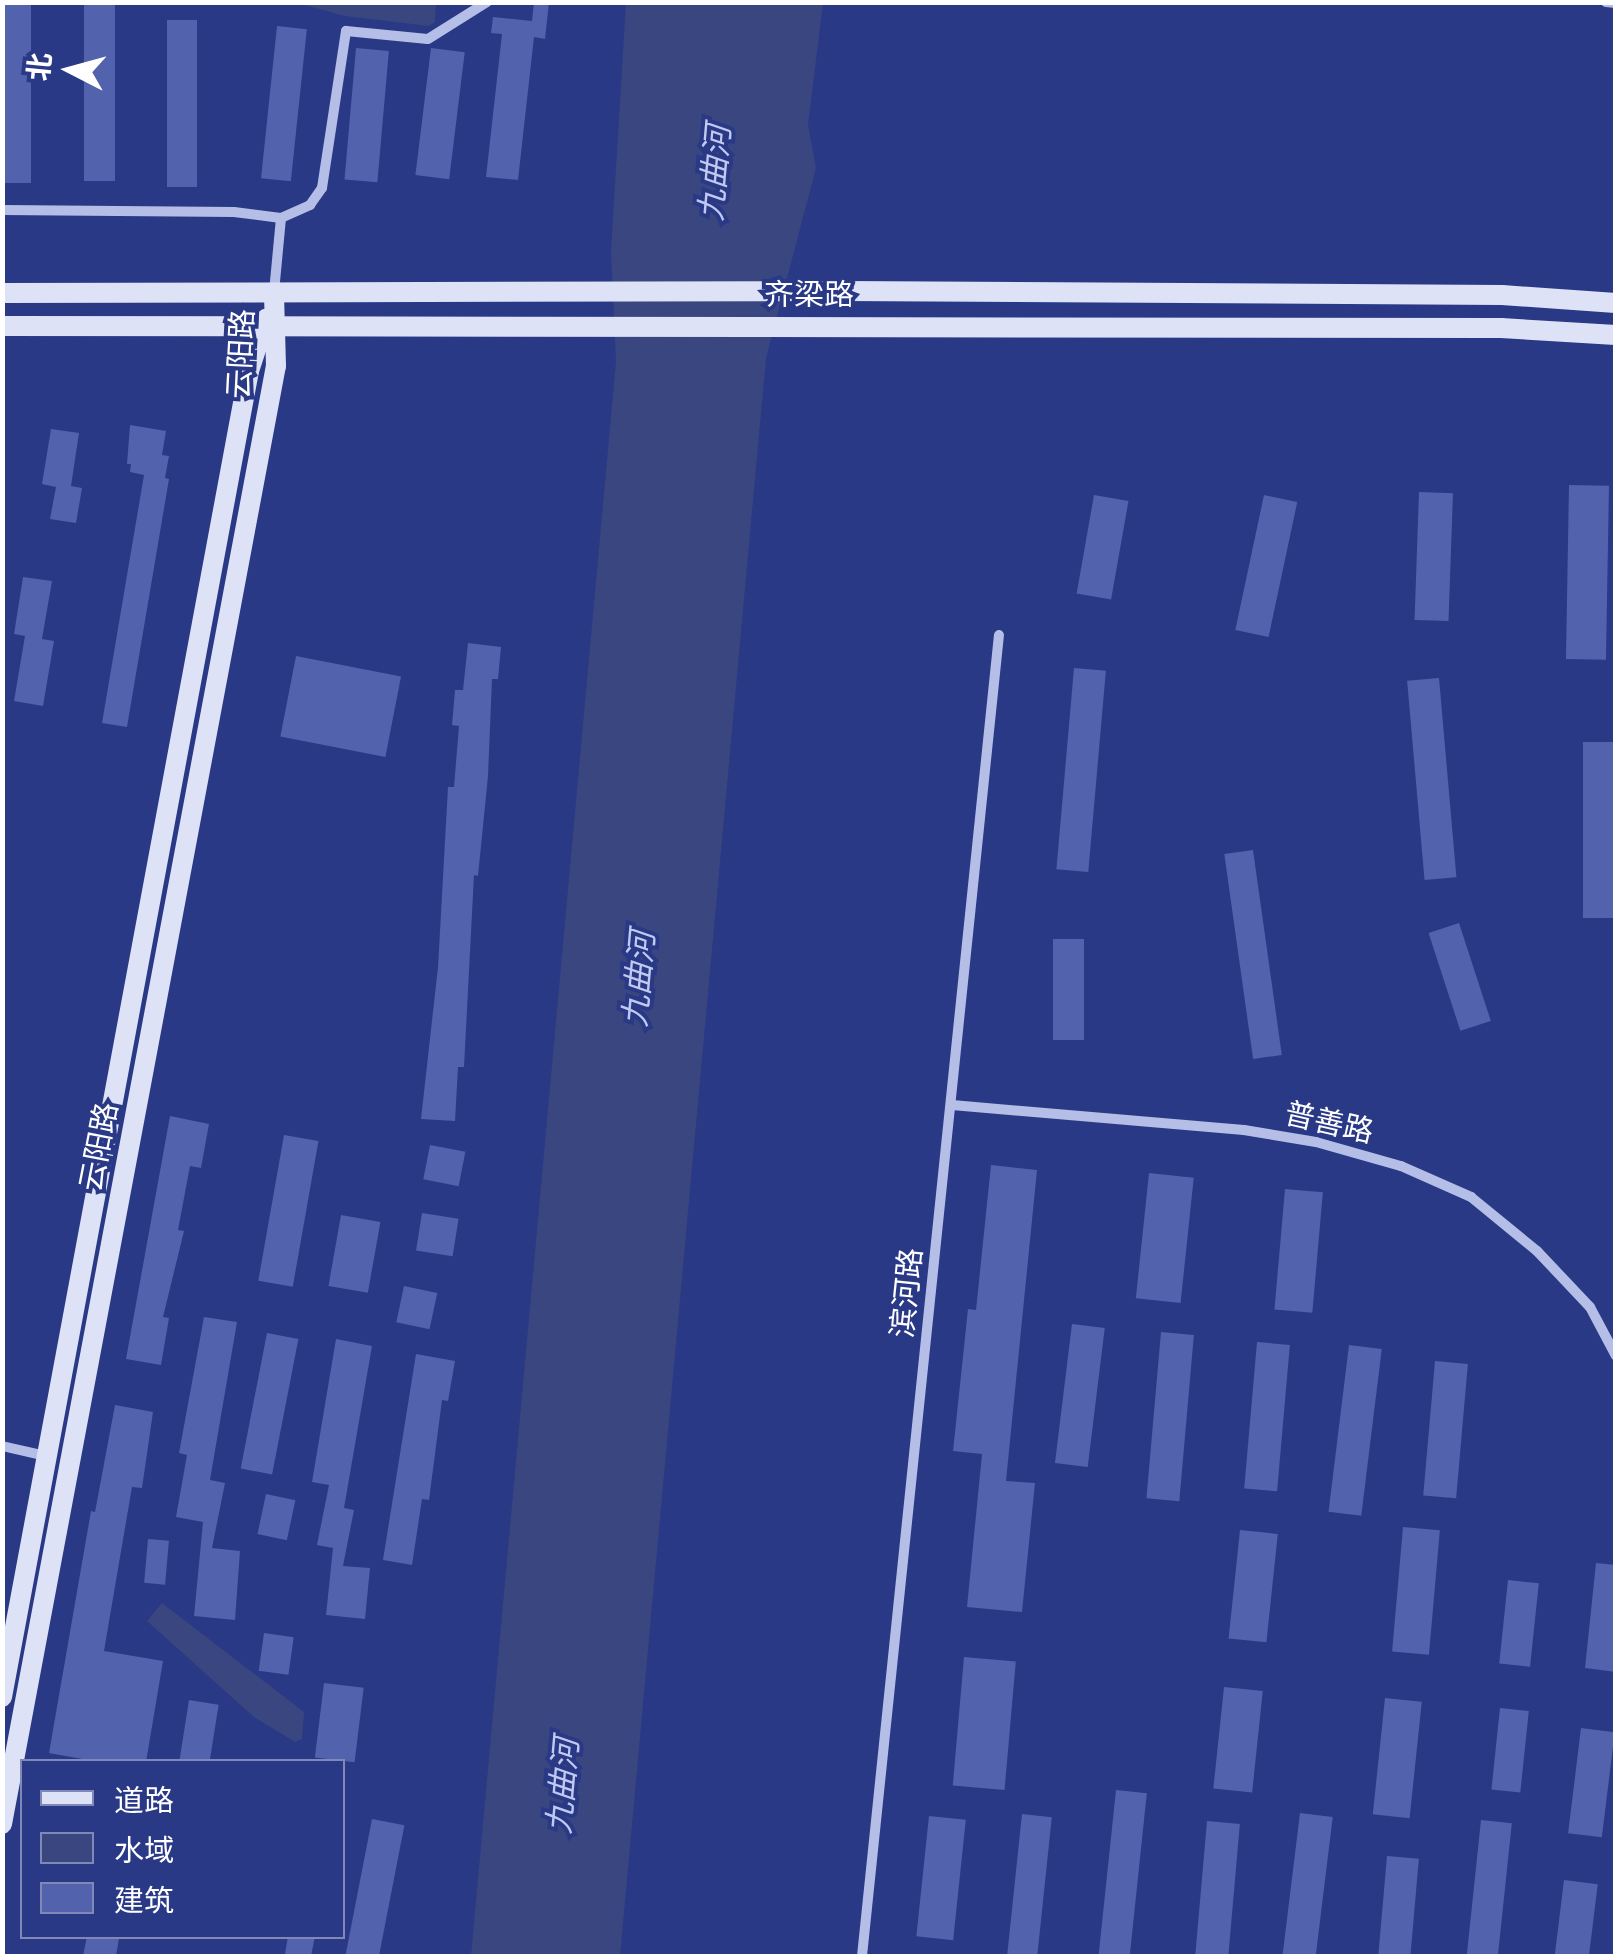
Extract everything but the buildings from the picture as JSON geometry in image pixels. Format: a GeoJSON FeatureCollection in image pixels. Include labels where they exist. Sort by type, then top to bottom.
{"type":"FeatureCollection","features":[{"type":"Feature","properties":{"kind":"main road","name":"齐梁路"},"geometry":{"type":"LineString","coordinates":[[2,294],[843,291],[1502,296],[1616,303]]}},
{"type":"Feature","properties":{"kind":"main road","name":"云阳路"},"geometry":{"type":"LineString","coordinates":[[2,1697],[246,390],[269,328],[274,293]]}},
{"type":"Feature","properties":{"kind":"main road","name":"齐梁路"},"geometry":{"type":"LineString","coordinates":[[2,326],[842,324],[1501,328],[1616,335]]}},
{"type":"Feature","properties":{"kind":"main road","name":"云阳路"},"geometry":{"type":"LineString","coordinates":[[2,1824],[276,366],[269,328]]}},
{"type":"Feature","properties":{"kind":"street"},"geometry":{"type":"LineString","coordinates":[[2,210],[234,212],[281,218],[310,205],[322,188],[346,31],[428,39],[487,2]]}},
{"type":"Feature","properties":{"kind":"street"},"geometry":{"type":"LineString","coordinates":[[1606,2],[1616,3]]}},
{"type":"Feature","properties":{"kind":"street"},"geometry":{"type":"LineString","coordinates":[[274,293],[281,218]]}},
{"type":"Feature","properties":{"kind":"street","name":"滨河路"},"geometry":{"type":"LineString","coordinates":[[862,1956],[1000,635]]}},
{"type":"Feature","properties":{"kind":"street","name":"普善路"},"geometry":{"type":"LineString","coordinates":[[952,1105],[1244,1130],[1316,1142],[1401,1166],[1471,1197],[1537,1251],[1590,1308],[1616,1356]]}},
{"type":"Feature","properties":{"kind":"street"},"geometry":{"type":"LineString","coordinates":[[2,1446],[71,1462]]}},
{"type":"Feature","properties":{"kind":"water"},"geometry":{"type":"Polygon","coordinates":[[[297,3],[436,3],[435,22],[429,26],[345,16],[297,3]]]}},
{"type":"Feature","properties":{"kind":"water","name":"九曲河"},"geometry":{"type":"Polygon","coordinates":[[[626,3],[823,3],[808,125],[816,168],[766,358],[620,1956],[471,1956],[616,362],[611,251],[626,3]]]}},
{"type":"Feature","properties":{"kind":"water"},"geometry":{"type":"Polygon","coordinates":[[[162,1603],[304,1712],[302,1739],[295,1742],[254,1717],[147,1621],[162,1603]]]}}]}
